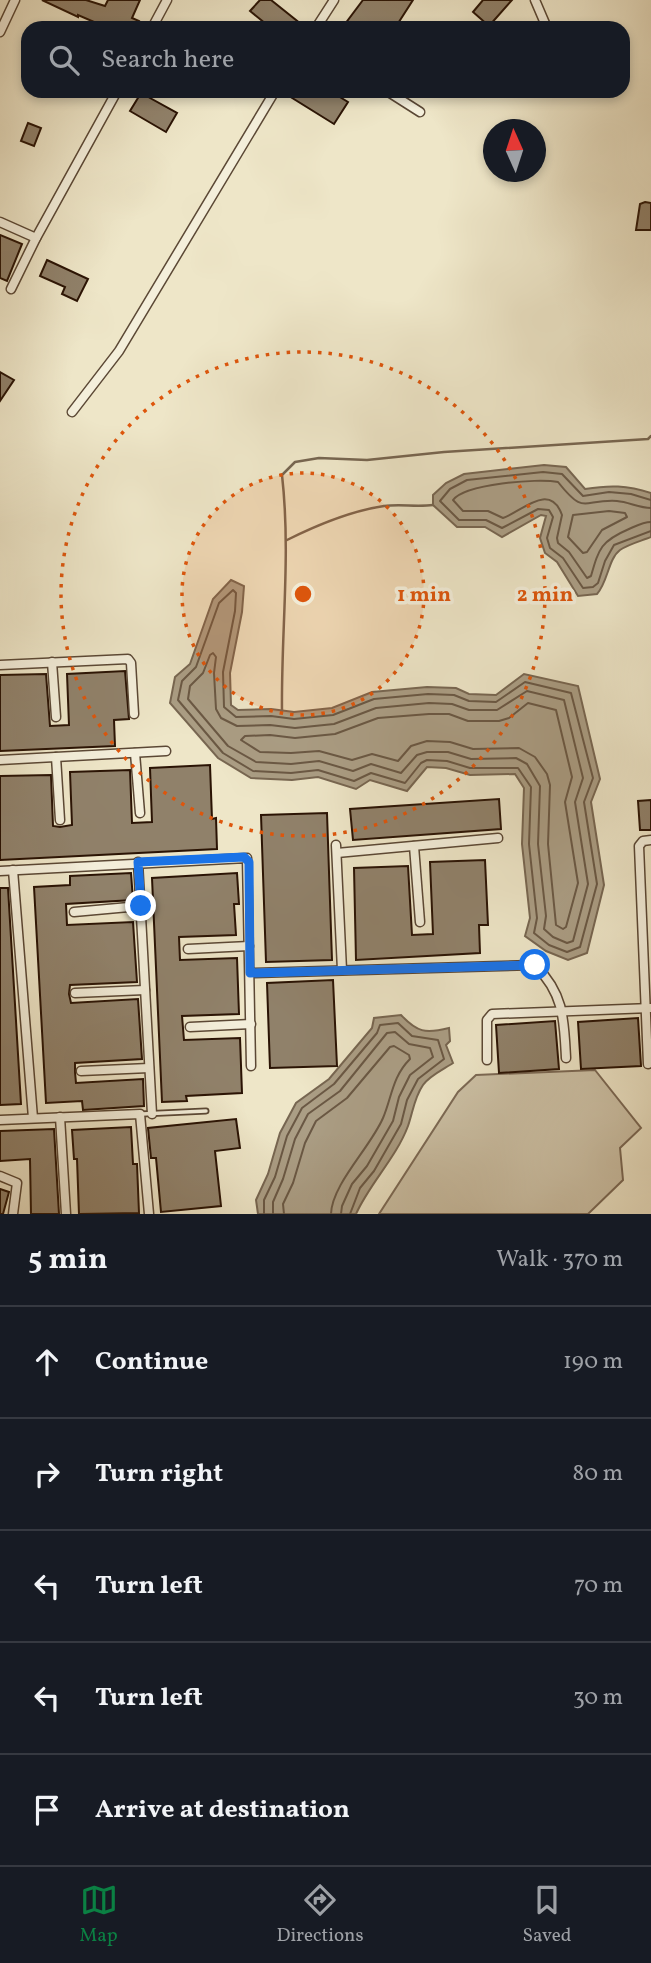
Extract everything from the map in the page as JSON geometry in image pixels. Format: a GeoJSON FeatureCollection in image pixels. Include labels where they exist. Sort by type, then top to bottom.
{"type":"FeatureCollection","features":[{"type":"Feature","properties":{"kind":"street"},"geometry":{"type":"LineString","coordinates":[[0,32],[15,0]]}},
{"type":"Feature","properties":{"kind":"street"},"geometry":{"type":"LineString","coordinates":[[156,21],[167,0]]}},
{"type":"Feature","properties":{"kind":"street"},"geometry":{"type":"LineString","coordinates":[[320,21],[334,0]]}},
{"type":"Feature","properties":{"kind":"street"},"geometry":{"type":"LineString","coordinates":[[535,0],[544,21]]}},
{"type":"Feature","properties":{"kind":"street"},"geometry":{"type":"LineString","coordinates":[[11,289],[113,98]]}},
{"type":"Feature","properties":{"kind":"street"},"geometry":{"type":"LineString","coordinates":[[72,412],[119,351],[271,98]]}},
{"type":"Feature","properties":{"kind":"street"},"geometry":{"type":"LineString","coordinates":[[398,98],[420,112]]}},
{"type":"Feature","properties":{"kind":"street"},"geometry":{"type":"LineString","coordinates":[[0,222],[36,238]]}},
{"type":"Feature","properties":{"kind":"street"},"geometry":{"type":"LineString","coordinates":[[0,665],[131,661],[134,714]]}},
{"type":"Feature","properties":{"kind":"street"},"geometry":{"type":"LineString","coordinates":[[52,662],[56,717]]}},
{"type":"Feature","properties":{"kind":"street"},"geometry":{"type":"LineString","coordinates":[[0,760],[166,751]]}},
{"type":"Feature","properties":{"kind":"street"},"geometry":{"type":"LineString","coordinates":[[135,753],[140,813]]}},
{"type":"Feature","properties":{"kind":"street"},"geometry":{"type":"LineString","coordinates":[[56,757],[60,820]]}},
{"type":"Feature","properties":{"kind":"street"},"geometry":{"type":"LineString","coordinates":[[342,970],[337,849],[414,846],[498,838]]}},
{"type":"Feature","properties":{"kind":"street"},"geometry":{"type":"LineString","coordinates":[[648,1064],[648,1008],[639,846],[643,841],[651,840]]}},
{"type":"Feature","properties":{"kind":"street"},"geometry":{"type":"LineString","coordinates":[[414,846],[420,922]]}},
{"type":"Feature","properties":{"kind":"street"},"geometry":{"type":"LineString","coordinates":[[0,870],[247,858],[251,1066]]}},
{"type":"Feature","properties":{"kind":"street"},"geometry":{"type":"LineString","coordinates":[[138,862],[152,1114]]}},
{"type":"Feature","properties":{"kind":"street"},"geometry":{"type":"LineString","coordinates":[[13,870],[33,1118]]}},
{"type":"Feature","properties":{"kind":"street"},"geometry":{"type":"LineString","coordinates":[[74,912],[141,906]]}},
{"type":"Feature","properties":{"kind":"street"},"geometry":{"type":"LineString","coordinates":[[188,948],[250,946]]}},
{"type":"Feature","properties":{"kind":"street"},"geometry":{"type":"LineString","coordinates":[[250,973],[535,965],[548,977],[564,1010],[566,1058]]}},
{"type":"Feature","properties":{"kind":"street"},"geometry":{"type":"LineString","coordinates":[[75,993],[145,990]]}},
{"type":"Feature","properties":{"kind":"street"},"geometry":{"type":"LineString","coordinates":[[487,1060],[487,1020],[492,1014],[648,1008]]}},
{"type":"Feature","properties":{"kind":"street"},"geometry":{"type":"LineString","coordinates":[[190,1027],[251,1024]]}},
{"type":"Feature","properties":{"kind":"street"},"geometry":{"type":"LineString","coordinates":[[81,1071],[149,1068]]}},
{"type":"Feature","properties":{"kind":"street"},"geometry":{"type":"LineString","coordinates":[[0,1120],[139,1114],[149,1214]]}},
{"type":"Feature","properties":{"kind":"street"},"geometry":{"type":"LineString","coordinates":[[60,1117],[66,1214]]}},
{"type":"Feature","properties":{"kind":"street"},"geometry":{"type":"LineString","coordinates":[[0,1175],[17,1182],[13,1214]]}},
{"type":"Feature","properties":{"kind":"lane"},"geometry":{"type":"LineString","coordinates":[[139,1114],[206,1111]]}},
{"type":"Feature","properties":{"kind":"shaded area"},"geometry":{"type":"Polygon","coordinates":[[[595,1070],[641,1128],[620,1148],[623,1180],[588,1214],[379,1214],[458,1092],[476,1075],[595,1070]]]}},
{"type":"Feature","properties":{"kind":"water"},"geometry":{"type":"Polygon","coordinates":[[[544,465],[566,467],[585,489],[618,487],[651,493],[651,537],[627,546],[616,554],[597,594],[578,596],[557,562],[545,553],[540,538],[546,516],[541,515],[502,537],[485,527],[457,527],[433,505],[433,495],[446,483],[464,474],[544,465]]]}},
{"type":"Feature","properties":{"kind":"water"},"geometry":{"type":"Polygon","coordinates":[[[231,580],[244,586],[242,612],[230,673],[231,705],[238,710],[271,709],[294,712],[332,708],[372,692],[427,687],[456,688],[469,694],[496,695],[524,674],[578,686],[600,779],[591,802],[604,885],[587,953],[568,960],[546,951],[525,936],[530,918],[522,844],[524,788],[515,774],[470,775],[446,768],[427,767],[407,791],[370,780],[356,789],[318,777],[292,780],[251,778],[218,758],[170,703],[175,677],[190,664],[213,599],[231,580]]]}},
{"type":"Feature","properties":{"kind":"water"},"geometry":{"type":"Polygon","coordinates":[[[401,1015],[422,1030],[449,1028],[450,1041],[446,1045],[453,1063],[423,1085],[403,1138],[356,1214],[258,1214],[256,1200],[268,1174],[280,1133],[296,1103],[329,1079],[372,1028],[374,1018],[401,1015]]]}},
{"type":"Feature","properties":{"kind":"building"},"geometry":{"type":"Polygon","coordinates":[[[42,0],[86,0],[105,6],[108,0],[140,0],[132,18],[139,21],[92,21],[42,0]]]}},
{"type":"Feature","properties":{"kind":"building"},"geometry":{"type":"Polygon","coordinates":[[[260,0],[271,0],[297,21],[262,21],[250,11],[260,0]]]}},
{"type":"Feature","properties":{"kind":"building"},"geometry":{"type":"Polygon","coordinates":[[[363,0],[413,0],[400,21],[347,21],[363,0]]]}},
{"type":"Feature","properties":{"kind":"building"},"geometry":{"type":"Polygon","coordinates":[[[483,0],[512,0],[493,21],[483,21],[473,12],[483,0]]]}},
{"type":"Feature","properties":{"kind":"building"},"geometry":{"type":"Polygon","coordinates":[[[138,98],[150,98],[177,113],[166,132],[130,111],[138,98]]]}},
{"type":"Feature","properties":{"kind":"building"},"geometry":{"type":"Polygon","coordinates":[[[292,98],[341,98],[348,102],[334,124],[292,98]]]}},
{"type":"Feature","properties":{"kind":"building"},"geometry":{"type":"Polygon","coordinates":[[[28,123],[41,128],[34,146],[21,141],[28,123]]]}},
{"type":"Feature","properties":{"kind":"building"},"geometry":{"type":"Polygon","coordinates":[[[651,203],[651,230],[636,230],[640,204],[651,203]]]}},
{"type":"Feature","properties":{"kind":"building"},"geometry":{"type":"Polygon","coordinates":[[[0,235],[22,244],[7,281],[0,278],[0,235]]]}},
{"type":"Feature","properties":{"kind":"building"},"geometry":{"type":"Polygon","coordinates":[[[47,260],[88,279],[77,301],[62,294],[65,287],[40,276],[47,260]]]}},
{"type":"Feature","properties":{"kind":"building"},"geometry":{"type":"Polygon","coordinates":[[[0,372],[14,380],[0,401],[0,372]]]}},
{"type":"Feature","properties":{"kind":"building"},"geometry":{"type":"Polygon","coordinates":[[[125,671],[129,719],[114,720],[115,746],[0,751],[0,675],[46,674],[50,726],[69,725],[67,674],[125,671]]]}},
{"type":"Feature","properties":{"kind":"building"},"geometry":{"type":"Polygon","coordinates":[[[210,765],[212,819],[216,818],[217,849],[0,860],[0,776],[51,775],[53,826],[60,827],[72,825],[70,772],[130,770],[132,823],[152,822],[150,768],[210,765]]]}},
{"type":"Feature","properties":{"kind":"building"},"geometry":{"type":"Polygon","coordinates":[[[499,799],[501,829],[353,840],[350,809],[499,799]]]}},
{"type":"Feature","properties":{"kind":"building"},"geometry":{"type":"Polygon","coordinates":[[[651,800],[651,830],[640,830],[638,801],[651,800]]]}},
{"type":"Feature","properties":{"kind":"building"},"geometry":{"type":"Polygon","coordinates":[[[327,813],[332,960],[266,962],[261,815],[327,813]]]}},
{"type":"Feature","properties":{"kind":"building"},"geometry":{"type":"Polygon","coordinates":[[[485,860],[488,925],[479,925],[480,953],[356,960],[354,868],[408,866],[412,935],[433,934],[430,862],[485,860]]]}},
{"type":"Feature","properties":{"kind":"building"},"geometry":{"type":"Polygon","coordinates":[[[131,873],[133,900],[66,904],[67,925],[133,922],[137,982],[70,985],[69,994],[71,1003],[138,999],[142,1059],[75,1063],[75,1072],[76,1083],[143,1079],[144,1106],[83,1110],[82,1101],[46,1103],[34,887],[70,885],[70,876],[131,873]]]}},
{"type":"Feature","properties":{"kind":"building"},"geometry":{"type":"Polygon","coordinates":[[[237,873],[239,904],[234,904],[236,935],[179,937],[180,960],[237,958],[239,1014],[182,1016],[184,1040],[240,1038],[242,1093],[186,1096],[187,1101],[162,1102],[152,878],[237,873]]]}},
{"type":"Feature","properties":{"kind":"building"},"geometry":{"type":"Polygon","coordinates":[[[0,888],[8,888],[21,1104],[0,1105],[0,888]]]}},
{"type":"Feature","properties":{"kind":"building"},"geometry":{"type":"Polygon","coordinates":[[[333,980],[337,1066],[270,1068],[267,983],[333,980]]]}},
{"type":"Feature","properties":{"kind":"building"},"geometry":{"type":"Polygon","coordinates":[[[638,1018],[641,1066],[581,1069],[578,1022],[638,1018]]]}},
{"type":"Feature","properties":{"kind":"building"},"geometry":{"type":"Polygon","coordinates":[[[555,1021],[559,1069],[499,1073],[496,1025],[555,1021]]]}},
{"type":"Feature","properties":{"kind":"building"},"geometry":{"type":"Polygon","coordinates":[[[236,1119],[240,1148],[215,1151],[221,1206],[161,1212],[156,1158],[151,1158],[148,1128],[236,1119]]]}},
{"type":"Feature","properties":{"kind":"building"},"geometry":{"type":"Polygon","coordinates":[[[131,1127],[133,1164],[137,1164],[139,1213],[79,1214],[77,1159],[74,1159],[72,1130],[131,1127]]]}},
{"type":"Feature","properties":{"kind":"building"},"geometry":{"type":"Polygon","coordinates":[[[54,1129],[59,1214],[31,1214],[30,1159],[0,1161],[0,1131],[54,1129]]]}},
{"type":"Feature","properties":{"kind":"building"},"geometry":{"type":"Polygon","coordinates":[[[0,1189],[9,1192],[3,1214],[0,1214],[0,1189]]]}},
{"type":"Feature","properties":{"kind":"waterway"},"geometry":{"type":"LineString","coordinates":[[282,711],[286,564],[282,475],[295,462],[319,458],[367,460],[444,452],[648,439],[651,436]]}},
{"type":"Feature","properties":{"kind":"waterway"},"geometry":{"type":"LineString","coordinates":[[287,540],[334,519],[371,508],[433,505]]}},
{"type":"Feature","properties":{"kind":"route"},"geometry":{"type":"LineString","coordinates":[[141,906],[138,862],[244,857],[249,862],[250,973],[535,965]]}}]}
